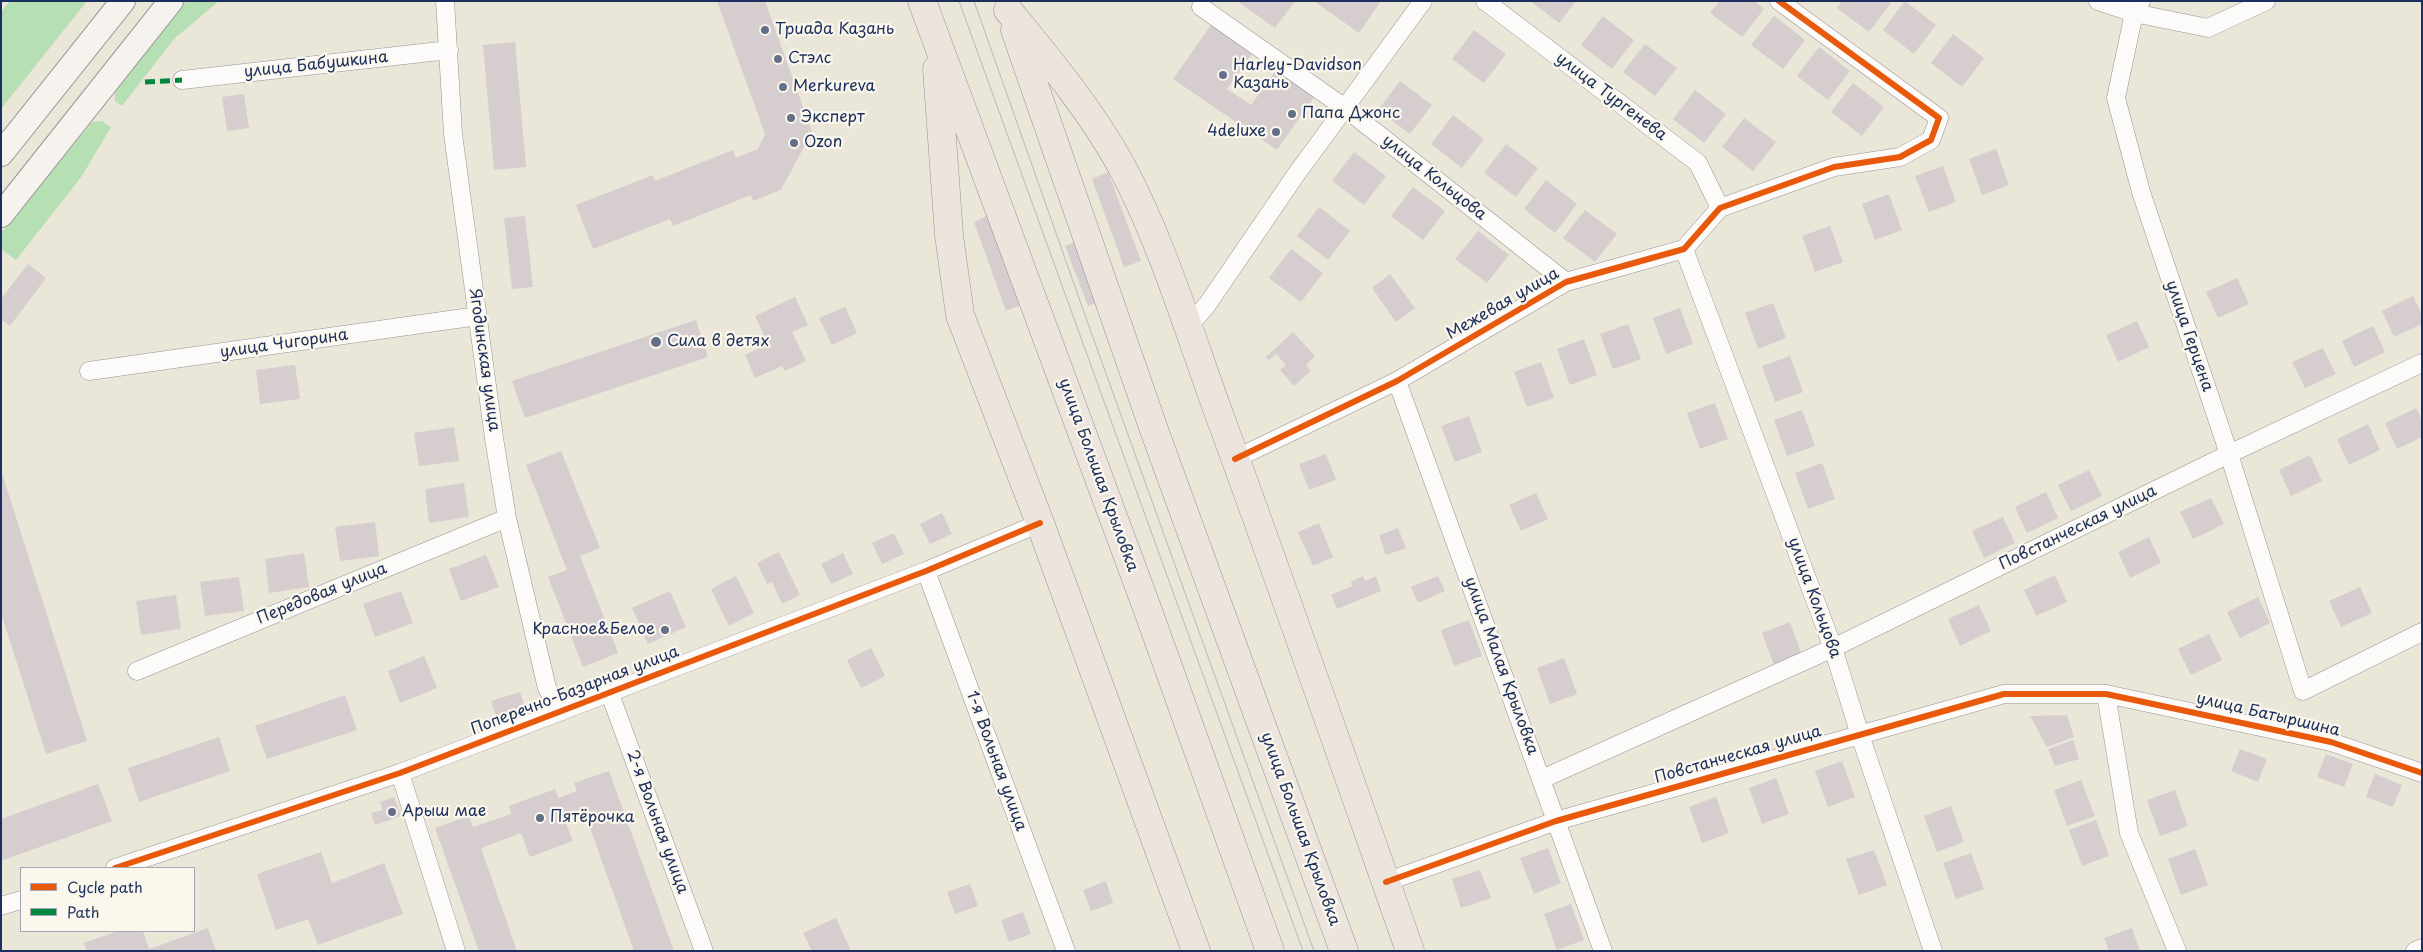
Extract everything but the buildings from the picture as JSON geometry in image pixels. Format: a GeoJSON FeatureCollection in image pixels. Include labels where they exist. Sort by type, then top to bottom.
{"type":"FeatureCollection","features":[{"type":"Feature","properties":{"kind":"main road"},"geometry":{"type":"LineString","coordinates":[[1,154],[123,1]]}},
{"type":"Feature","properties":{"kind":"main road"},"geometry":{"type":"LineString","coordinates":[[1,215],[172,1]]}},
{"type":"Feature","properties":{"kind":"main road","name":"улица Большая Крыловка"},"geometry":{"type":"LineString","coordinates":[[922,1],[1140,589],[1270,951]]}},
{"type":"Feature","properties":{"kind":"main road"},"geometry":{"type":"LineString","coordinates":[[1006,6],[1060,75],[1121,166],[1147,222],[1235,459],[1410,951]]}},
{"type":"Feature","properties":{"kind":"main road","name":"улица Большая Крыловка"},"geometry":{"type":"LineString","coordinates":[[1006,6],[1154,427],[1344,951]]}},
{"type":"Feature","properties":{"kind":"main road"},"geometry":{"type":"LineString","coordinates":[[935,38],[949,235],[960,315],[1040,523],[1196,951]]}},
{"type":"Feature","properties":{"kind":"street","name":"Ягодинская улица"},"geometry":{"type":"LineString","coordinates":[[445,1],[453,134],[507,518],[547,688],[560,712]]}},
{"type":"Feature","properties":{"kind":"street"},"geometry":{"type":"LineString","coordinates":[[1187,328],[1207,304],[1295,176],[1423,1]]}},
{"type":"Feature","properties":{"kind":"street","name":"улица Тургенева"},"geometry":{"type":"LineString","coordinates":[[1485,1],[1698,163],[1720,208]]}},
{"type":"Feature","properties":{"kind":"street"},"geometry":{"type":"LineString","coordinates":[[1684,249],[1720,208],[1834,167],[1900,157],[1931,140],[1939,118],[1779,1]]}},
{"type":"Feature","properties":{"kind":"street"},"geometry":{"type":"LineString","coordinates":[[2098,1],[2138,7],[2208,28],[2266,1]]}},
{"type":"Feature","properties":{"kind":"street","name":"улица Кольцова"},"geometry":{"type":"LineString","coordinates":[[1201,7],[1345,108],[1566,282]]}},
{"type":"Feature","properties":{"kind":"street","name":"улица Герцена"},"geometry":{"type":"LineString","coordinates":[[2138,7],[2116,98],[2141,192],[2229,454],[2303,691],[2422,632]]}},
{"type":"Feature","properties":{"kind":"street","name":"улица Бабушкина"},"geometry":{"type":"LineString","coordinates":[[182,80],[449,50]]}},
{"type":"Feature","properties":{"kind":"street","name":"улица Кольцова"},"geometry":{"type":"LineString","coordinates":[[1684,249],[1833,648],[1860,735],[1933,951]]}},
{"type":"Feature","properties":{"kind":"street","name":"Межевая улица"},"geometry":{"type":"LineString","coordinates":[[1235,459],[1397,381],[1566,282],[1684,249]]}},
{"type":"Feature","properties":{"kind":"street","name":"улица Чигорина"},"geometry":{"type":"LineString","coordinates":[[89,371],[478,316]]}},
{"type":"Feature","properties":{"kind":"street","name":"Повстанческая улица"},"geometry":{"type":"LineString","coordinates":[[1542,779],[1833,648],[2229,454],[2422,363]]}},
{"type":"Feature","properties":{"kind":"street","name":"улица Малая Крыловка"},"geometry":{"type":"LineString","coordinates":[[1397,381],[1603,951]]}},
{"type":"Feature","properties":{"kind":"street","name":"Передовая улица"},"geometry":{"type":"LineString","coordinates":[[137,671],[507,518]]}},
{"type":"Feature","properties":{"kind":"street","name":"Поперечно-Базарная улица"},"geometry":{"type":"LineString","coordinates":[[118,867],[400,773],[610,694],[926,571],[1040,523]]}},
{"type":"Feature","properties":{"kind":"street","name":"1-я Вольная улица"},"geometry":{"type":"LineString","coordinates":[[926,571],[1066,951]]}},
{"type":"Feature","properties":{"kind":"street","name":"2-я Вольная улица"},"geometry":{"type":"LineString","coordinates":[[610,694],[704,951]]}},
{"type":"Feature","properties":{"kind":"street","name":"Повстанческая улица"},"geometry":{"type":"LineString","coordinates":[[1386,882],[1556,821],[2004,694],[2106,694]]}},
{"type":"Feature","properties":{"kind":"street"},"geometry":{"type":"LineString","coordinates":[[2106,694],[2129,833],[2177,951]]}},
{"type":"Feature","properties":{"kind":"street","name":"улица Батыршина"},"geometry":{"type":"LineString","coordinates":[[2106,694],[2331,742],[2422,773]]}},
{"type":"Feature","properties":{"kind":"street"},"geometry":{"type":"LineString","coordinates":[[400,773],[456,951]]}},
{"type":"Feature","properties":{"kind":"street"},"geometry":{"type":"LineString","coordinates":[[1,906],[20,900]]}},
{"type":"Feature","properties":{"kind":"street"},"geometry":{"type":"LineString","coordinates":[[2415,951],[2422,948]]}},
{"type":"Feature","properties":{"kind":"green space"},"geometry":{"type":"Polygon","coordinates":[[[10,1],[87,1],[1,109],[1,12],[10,1]]]}},
{"type":"Feature","properties":{"kind":"green space"},"geometry":{"type":"Polygon","coordinates":[[[186,1],[219,1],[174,39],[122,106],[115,101],[115,90],[186,1]]]}},
{"type":"Feature","properties":{"kind":"green space"},"geometry":{"type":"Polygon","coordinates":[[[102,121],[111,127],[82,176],[16,260],[1,249],[1,233],[92,122],[102,121]]]}},
{"type":"Feature","properties":{"kind":"tram line"},"geometry":{"type":"LineString","coordinates":[[959,1],[1303,951]]}},
{"type":"Feature","properties":{"kind":"tram line"},"geometry":{"type":"LineString","coordinates":[[974,1],[1314,951]]}},
{"type":"Feature","properties":{"kind":"marked path"},"geometry":{"type":"LineString","coordinates":[[145,82],[182,80]]}},
{"type":"Feature","properties":{"kind":"cycle path"},"geometry":{"type":"LineString","coordinates":[[1235,459],[1397,381],[1566,282],[1684,249],[1720,208],[1834,167],[1900,157],[1931,140],[1939,118],[1779,1]]}},
{"type":"Feature","properties":{"kind":"cycle path"},"geometry":{"type":"LineString","coordinates":[[118,867],[400,773],[926,571],[1040,523]]}},
{"type":"Feature","properties":{"kind":"cycle path"},"geometry":{"type":"LineString","coordinates":[[1386,882],[1556,821],[2004,694],[2106,694],[2331,742],[2422,773]]}},
{"type":"Feature","properties":{"kind":"place","name":"Триада Казань"},"geometry":{"type":"Point","coordinates":[765,30]}},
{"type":"Feature","properties":{"kind":"place","name":"Стэлс"},"geometry":{"type":"Point","coordinates":[778,59]}},
{"type":"Feature","properties":{"kind":"place","name":"Harley-Davidson Казань"},"geometry":{"type":"Point","coordinates":[1223,75]}},
{"type":"Feature","properties":{"kind":"place","name":"Merkureva"},"geometry":{"type":"Point","coordinates":[783,87]}},
{"type":"Feature","properties":{"kind":"place","name":"Папа Джонс"},"geometry":{"type":"Point","coordinates":[1292,114]}},
{"type":"Feature","properties":{"kind":"place","name":"Эксперт"},"geometry":{"type":"Point","coordinates":[791,118]}},
{"type":"Feature","properties":{"kind":"place","name":"4deluxe"},"geometry":{"type":"Point","coordinates":[1276,132]}},
{"type":"Feature","properties":{"kind":"place","name":"Ozon"},"geometry":{"type":"Point","coordinates":[794,143]}},
{"type":"Feature","properties":{"kind":"place","name":"Сила в детях"},"geometry":{"type":"Point","coordinates":[656,342]}},
{"type":"Feature","properties":{"kind":"place","name":"Красное&Белое"},"geometry":{"type":"Point","coordinates":[665,630]}},
{"type":"Feature","properties":{"kind":"place","name":"Арыш мае"},"geometry":{"type":"Point","coordinates":[392,812]}},
{"type":"Feature","properties":{"kind":"place","name":"Пятёрочка"},"geometry":{"type":"Point","coordinates":[540,818]}}]}
